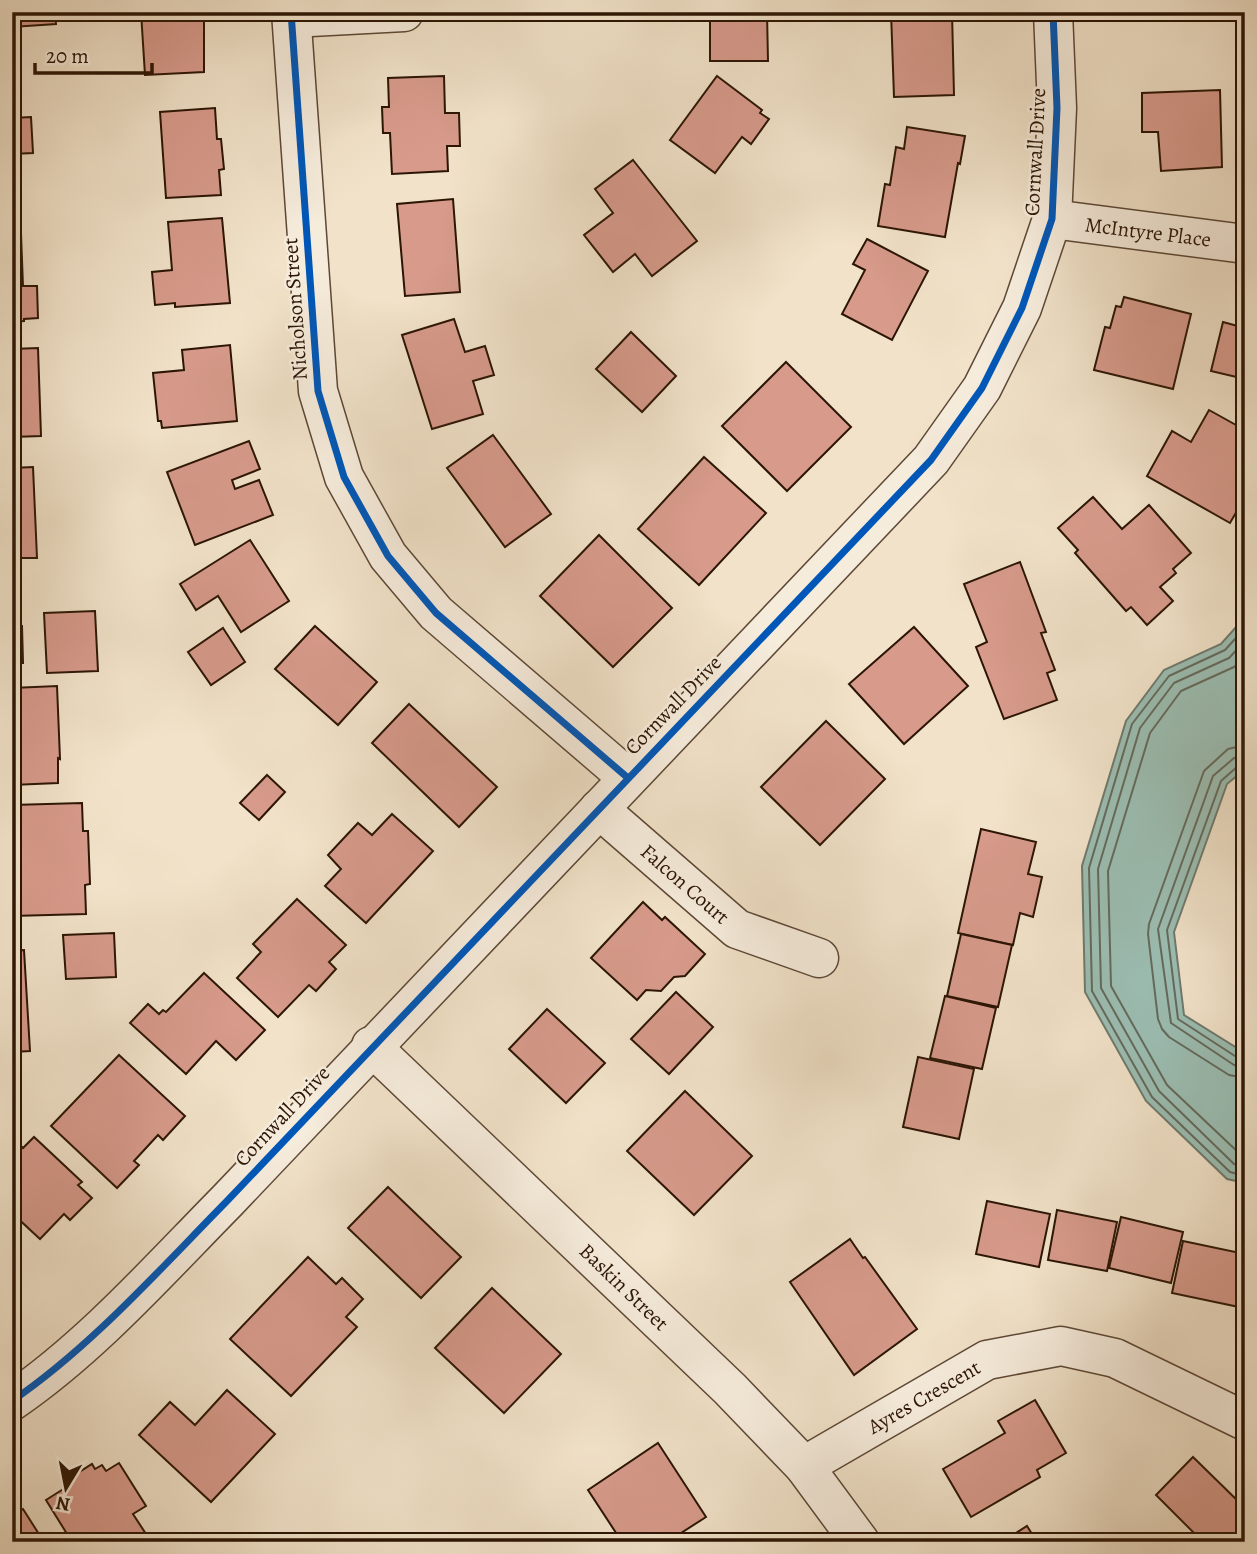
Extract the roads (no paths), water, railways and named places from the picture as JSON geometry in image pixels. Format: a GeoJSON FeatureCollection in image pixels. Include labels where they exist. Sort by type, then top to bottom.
{"type":"FeatureCollection","features":[{"type":"Feature","properties":{"kind":"street"},"geometry":{"type":"LineString","coordinates":[[291,15],[404,12]]}},
{"type":"Feature","properties":{"kind":"street","name":"Cornwall Drive"},"geometry":{"type":"LineString","coordinates":[[13,1398],[78,1347],[151,1278],[931,460],[982,388],[1022,308],[1052,219],[1057,108],[1053,12]]}},
{"type":"Feature","properties":{"kind":"street","name":"Nicholson Street"},"geometry":{"type":"LineString","coordinates":[[291,15],[318,391],[344,477],[388,556],[436,612],[628,778]]}},
{"type":"Feature","properties":{"kind":"street","name":"McIntyre Place"},"geometry":{"type":"LineString","coordinates":[[1052,219],[1245,244]]}},
{"type":"Feature","properties":{"kind":"street","name":"Falcon Court"},"geometry":{"type":"LineString","coordinates":[[599,809],[737,929],[820,958]]}},
{"type":"Feature","properties":{"kind":"street","name":"Baskin Street"},"geometry":{"type":"LineString","coordinates":[[371,1046],[730,1389],[804,1466],[860,1542]]}},
{"type":"Feature","properties":{"kind":"street","name":"Ayres Crescent"},"geometry":{"type":"LineString","coordinates":[[804,1466],[987,1360],[1061,1346],[1115,1358],[1245,1422]]}},
{"type":"Feature","properties":{"kind":"water"},"geometry":{"type":"Polygon","coordinates":[[[1245,617],[1245,769],[1227,784],[1174,932],[1184,1015],[1245,1053],[1245,1183],[1227,1179],[1146,1101],[1085,992],[1082,866],[1126,721],[1164,670],[1221,644],[1245,617]]]}}]}
